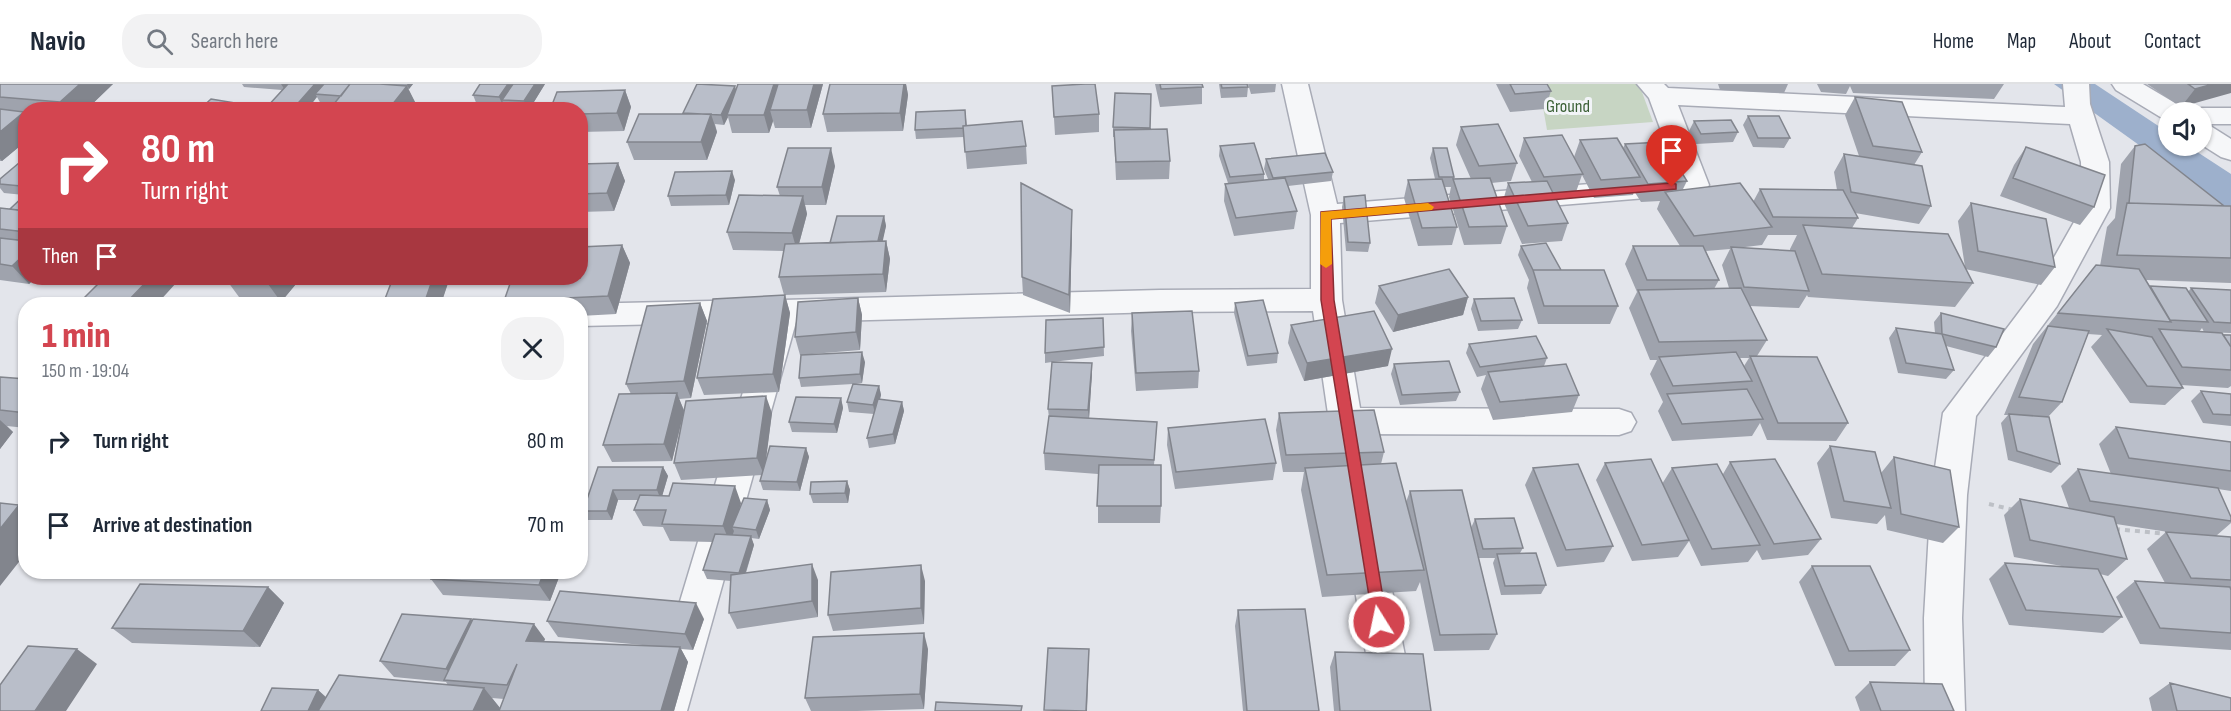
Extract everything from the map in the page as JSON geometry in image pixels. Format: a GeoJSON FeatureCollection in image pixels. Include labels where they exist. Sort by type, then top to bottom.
{"type":"FeatureCollection","features":[{"type":"Feature","properties":{"kind":"street"},"geometry":{"type":"LineString","coordinates":[[1295,84],[1325,215],[1327,300],[1357,488]]}},
{"type":"Feature","properties":{"kind":"street"},"geometry":{"type":"LineString","coordinates":[[2125,84],[2158,104]]}},
{"type":"Feature","properties":{"kind":"street"},"geometry":{"type":"LineString","coordinates":[[1325,215],[1695,185],[1655,90],[2078,101],[2095,162],[2096,208],[2046,298],[1960,413],[1949,495],[1943,618],[1946,711]]}},
{"type":"Feature","properties":{"kind":"street"},"geometry":{"type":"LineString","coordinates":[[2212,116],[2231,116]]}},
{"type":"Feature","properties":{"kind":"street"},"geometry":{"type":"LineString","coordinates":[[2212,139],[2231,152]]}},
{"type":"Feature","properties":{"kind":"street"},"geometry":{"type":"LineString","coordinates":[[588,315],[1160,301],[1327,300]]}},
{"type":"Feature","properties":{"kind":"street"},"geometry":{"type":"LineString","coordinates":[[667,711],[783,311]]}},
{"type":"Feature","properties":{"kind":"street"},"geometry":{"type":"LineString","coordinates":[[1346,421],[1619,422]]}},
{"type":"Feature","properties":{"kind":"street"},"geometry":{"type":"LineString","coordinates":[[1362,522],[1396,711]]}},
{"type":"Feature","properties":{"kind":"path"},"geometry":{"type":"LineString","coordinates":[[1949,495],[2018,511]]}},
{"type":"Feature","properties":{"kind":"path"},"geometry":{"type":"LineString","coordinates":[[2110,529],[2175,535]]}},
{"type":"Feature","properties":{"kind":"green space","name":"Ground"},"geometry":{"type":"Polygon","coordinates":[[[1539,84],[1639,84],[1653,122],[1547,130],[1539,84]]]}},
{"type":"Feature","properties":{"kind":"water"},"geometry":{"type":"Polygon","coordinates":[[[2054,84],[2095,84],[2158,126],[2158,156],[2203,156],[2231,174],[2231,211],[2054,84]]]}},
{"type":"Feature","properties":{"kind":"building"},"geometry":{"type":"Polygon","coordinates":[[[0,84],[80,84],[60,102],[0,97],[0,84]]]}},
{"type":"Feature","properties":{"kind":"building"},"geometry":{"type":"Polygon","coordinates":[[[288,84],[315,84],[299,102],[272,102],[288,84]]]}},
{"type":"Feature","properties":{"kind":"building"},"geometry":{"type":"Polygon","coordinates":[[[324,84],[350,84],[341,96],[315,94],[324,84]]]}},
{"type":"Feature","properties":{"kind":"building"},"geometry":{"type":"Polygon","coordinates":[[[350,84],[407,86],[394,102],[335,102],[350,84]]]}},
{"type":"Feature","properties":{"kind":"building"},"geometry":{"type":"Polygon","coordinates":[[[480,84],[508,84],[499,97],[473,95],[480,84]]]}},
{"type":"Feature","properties":{"kind":"building"},"geometry":{"type":"Polygon","coordinates":[[[513,84],[535,84],[524,101],[502,100],[513,84]]]}},
{"type":"Feature","properties":{"kind":"building"},"geometry":{"type":"Polygon","coordinates":[[[697,84],[735,86],[721,115],[683,113],[697,84]]]}},
{"type":"Feature","properties":{"kind":"building"},"geometry":{"type":"Polygon","coordinates":[[[738,84],[774,84],[764,115],[727,115],[738,84]]]}},
{"type":"Feature","properties":{"kind":"building"},"geometry":{"type":"Polygon","coordinates":[[[778,84],[814,84],[807,110],[770,110],[778,84]]]}},
{"type":"Feature","properties":{"kind":"building"},"geometry":{"type":"Polygon","coordinates":[[[830,84],[904,84],[900,113],[823,114],[830,84]]]}},
{"type":"Feature","properties":{"kind":"building"},"geometry":{"type":"Polygon","coordinates":[[[1095,84],[1099,114],[1054,117],[1052,86],[1095,84]]]}},
{"type":"Feature","properties":{"kind":"building"},"geometry":{"type":"Polygon","coordinates":[[[1160,84],[1202,84],[1203,87],[1161,89],[1160,84]]]}},
{"type":"Feature","properties":{"kind":"building"},"geometry":{"type":"Polygon","coordinates":[[[1221,84],[1247,84],[1248,87],[1222,88],[1221,84]]]}},
{"type":"Feature","properties":{"kind":"building"},"geometry":{"type":"Polygon","coordinates":[[[1510,84],[1547,84],[1551,91],[1515,94],[1510,84]]]}},
{"type":"Feature","properties":{"kind":"building"},"geometry":{"type":"Polygon","coordinates":[[[2188,84],[2213,84],[2195,89],[2188,84]]]}},
{"type":"Feature","properties":{"kind":"building"},"geometry":{"type":"Polygon","coordinates":[[[625,90],[617,113],[588,114],[588,102],[553,102],[557,92],[625,90]]]}},
{"type":"Feature","properties":{"kind":"building"},"geometry":{"type":"Polygon","coordinates":[[[1115,93],[1151,94],[1150,128],[1113,127],[1115,93]]]}},
{"type":"Feature","properties":{"kind":"building"},"geometry":{"type":"Polygon","coordinates":[[[1855,97],[1902,102],[1922,152],[1873,146],[1855,97]]]}},
{"type":"Feature","properties":{"kind":"building"},"geometry":{"type":"Polygon","coordinates":[[[211,99],[229,102],[208,102],[211,99]]]}},
{"type":"Feature","properties":{"kind":"building"},"geometry":{"type":"Polygon","coordinates":[[[0,109],[18,111],[18,117],[0,132],[0,109]]]}},
{"type":"Feature","properties":{"kind":"building"},"geometry":{"type":"Polygon","coordinates":[[[965,110],[966,126],[963,128],[915,130],[916,112],[965,110]]]}},
{"type":"Feature","properties":{"kind":"building"},"geometry":{"type":"Polygon","coordinates":[[[639,114],[711,114],[701,142],[627,142],[639,114]]]}},
{"type":"Feature","properties":{"kind":"building"},"geometry":{"type":"Polygon","coordinates":[[[1748,116],[1779,116],[1790,138],[1758,138],[1748,116]]]}},
{"type":"Feature","properties":{"kind":"building"},"geometry":{"type":"Polygon","coordinates":[[[1731,120],[1738,132],[1701,134],[1694,121],[1731,120]]]}},
{"type":"Feature","properties":{"kind":"building"},"geometry":{"type":"Polygon","coordinates":[[[1022,121],[1026,146],[965,152],[963,126],[1022,121]]]}},
{"type":"Feature","properties":{"kind":"building"},"geometry":{"type":"Polygon","coordinates":[[[1498,124],[1517,163],[1479,166],[1461,127],[1498,124]]]}},
{"type":"Feature","properties":{"kind":"building"},"geometry":{"type":"Polygon","coordinates":[[[1167,129],[1170,161],[1116,162],[1114,130],[1167,129]]]}},
{"type":"Feature","properties":{"kind":"building"},"geometry":{"type":"Polygon","coordinates":[[[1562,135],[1583,174],[1544,177],[1524,138],[1562,135]]]}},
{"type":"Feature","properties":{"kind":"building"},"geometry":{"type":"Polygon","coordinates":[[[1617,138],[1640,177],[1601,180],[1580,140],[1617,138]]]}},
{"type":"Feature","properties":{"kind":"building"},"geometry":{"type":"Polygon","coordinates":[[[1663,142],[1687,181],[1648,184],[1625,144],[1663,142]]]}},
{"type":"Feature","properties":{"kind":"building"},"geometry":{"type":"Polygon","coordinates":[[[1254,143],[1264,174],[1230,177],[1220,146],[1254,143]]]}},
{"type":"Feature","properties":{"kind":"building"},"geometry":{"type":"Polygon","coordinates":[[[2145,144],[2224,206],[2129,203],[2135,146],[2145,144]]]}},
{"type":"Feature","properties":{"kind":"building"},"geometry":{"type":"Polygon","coordinates":[[[2026,147],[2105,175],[2094,207],[2013,178],[2026,147]]]}},
{"type":"Feature","properties":{"kind":"building"},"geometry":{"type":"Polygon","coordinates":[[[788,148],[831,148],[822,187],[777,187],[788,148]]]}},
{"type":"Feature","properties":{"kind":"building"},"geometry":{"type":"Polygon","coordinates":[[[1433,148],[1447,148],[1454,177],[1439,177],[1433,148]]]}},
{"type":"Feature","properties":{"kind":"building"},"geometry":{"type":"Polygon","coordinates":[[[1325,153],[1333,172],[1273,178],[1266,159],[1325,153]]]}},
{"type":"Feature","properties":{"kind":"building"},"geometry":{"type":"Polygon","coordinates":[[[1844,154],[1922,166],[1931,206],[1851,192],[1844,154]]]}},
{"type":"Feature","properties":{"kind":"building"},"geometry":{"type":"Polygon","coordinates":[[[618,163],[607,193],[588,194],[588,164],[618,163]]]}},
{"type":"Feature","properties":{"kind":"building"},"geometry":{"type":"Polygon","coordinates":[[[18,164],[18,186],[0,184],[0,179],[18,164]]]}},
{"type":"Feature","properties":{"kind":"building"},"geometry":{"type":"Polygon","coordinates":[[[732,171],[726,195],[668,196],[675,172],[732,171]]]}},
{"type":"Feature","properties":{"kind":"building"},"geometry":{"type":"Polygon","coordinates":[[[1285,178],[1297,211],[1236,218],[1225,184],[1285,178]]]}},
{"type":"Feature","properties":{"kind":"building"},"geometry":{"type":"Polygon","coordinates":[[[1490,178],[1507,226],[1469,227],[1453,179],[1490,178]]]}},
{"type":"Feature","properties":{"kind":"building"},"geometry":{"type":"Polygon","coordinates":[[[1442,179],[1457,227],[1422,228],[1408,180],[1442,179]]]}},
{"type":"Feature","properties":{"kind":"building"},"geometry":{"type":"Polygon","coordinates":[[[1547,181],[1568,223],[1528,226],[1508,183],[1547,181]]]}},
{"type":"Feature","properties":{"kind":"building"},"geometry":{"type":"Polygon","coordinates":[[[1021,183],[1072,210],[1069,295],[1022,277],[1021,183]]]}},
{"type":"Feature","properties":{"kind":"building"},"geometry":{"type":"Polygon","coordinates":[[[1740,183],[1772,227],[1694,236],[1665,192],[1740,183]]]}},
{"type":"Feature","properties":{"kind":"building"},"geometry":{"type":"Polygon","coordinates":[[[1760,189],[1843,190],[1858,218],[1773,217],[1760,189]]]}},
{"type":"Feature","properties":{"kind":"building"},"geometry":{"type":"Polygon","coordinates":[[[739,195],[803,196],[792,233],[727,232],[739,195]]]}},
{"type":"Feature","properties":{"kind":"building"},"geometry":{"type":"Polygon","coordinates":[[[1365,195],[1370,243],[1348,242],[1344,197],[1365,195]]]}},
{"type":"Feature","properties":{"kind":"building"},"geometry":{"type":"Polygon","coordinates":[[[18,202],[18,210],[10,209],[18,202]]]}},
{"type":"Feature","properties":{"kind":"building"},"geometry":{"type":"Polygon","coordinates":[[[1971,203],[2046,219],[2055,267],[1978,251],[1971,203]]]}},
{"type":"Feature","properties":{"kind":"building"},"geometry":{"type":"Polygon","coordinates":[[[2127,203],[2231,206],[2231,258],[2117,255],[2127,203]]]}},
{"type":"Feature","properties":{"kind":"building"},"geometry":{"type":"Polygon","coordinates":[[[0,208],[18,210],[18,231],[0,229],[0,208]]]}},
{"type":"Feature","properties":{"kind":"building"},"geometry":{"type":"Polygon","coordinates":[[[837,216],[884,216],[878,241],[830,243],[837,216]]]}},
{"type":"Feature","properties":{"kind":"building"},"geometry":{"type":"Polygon","coordinates":[[[1803,225],[1948,234],[1973,283],[1822,274],[1803,225]]]}},
{"type":"Feature","properties":{"kind":"building"},"geometry":{"type":"Polygon","coordinates":[[[0,238],[18,240],[18,260],[12,266],[0,264],[0,238]]]}},
{"type":"Feature","properties":{"kind":"building"},"geometry":{"type":"Polygon","coordinates":[[[886,241],[883,274],[779,277],[785,244],[886,241]]]}},
{"type":"Feature","properties":{"kind":"building"},"geometry":{"type":"Polygon","coordinates":[[[1546,243],[1561,270],[1533,270],[1521,246],[1546,243]]]}},
{"type":"Feature","properties":{"kind":"building"},"geometry":{"type":"Polygon","coordinates":[[[622,245],[608,296],[505,297],[510,285],[588,285],[588,247],[622,245]]]}},
{"type":"Feature","properties":{"kind":"building"},"geometry":{"type":"Polygon","coordinates":[[[1633,246],[1703,246],[1719,280],[1647,280],[1633,246]]]}},
{"type":"Feature","properties":{"kind":"building"},"geometry":{"type":"Polygon","coordinates":[[[1731,247],[1795,251],[1809,291],[1744,287],[1731,247]]]}},
{"type":"Feature","properties":{"kind":"building"},"geometry":{"type":"Polygon","coordinates":[[[2096,265],[2139,269],[2171,322],[2058,313],[2096,265]]]}},
{"type":"Feature","properties":{"kind":"building"},"geometry":{"type":"Polygon","coordinates":[[[1449,269],[1468,297],[1398,315],[1379,286],[1449,269]]]}},
{"type":"Feature","properties":{"kind":"building"},"geometry":{"type":"Polygon","coordinates":[[[1533,270],[1604,270],[1618,306],[1544,306],[1533,270]]]}},
{"type":"Feature","properties":{"kind":"building"},"geometry":{"type":"Polygon","coordinates":[[[97,285],[143,285],[132,297],[85,297],[97,285]]]}},
{"type":"Feature","properties":{"kind":"building"},"geometry":{"type":"Polygon","coordinates":[[[390,285],[431,285],[426,297],[386,297],[390,285]]]}},
{"type":"Feature","properties":{"kind":"building"},"geometry":{"type":"Polygon","coordinates":[[[2150,286],[2186,288],[2208,322],[2170,320],[2150,286]]]}},
{"type":"Feature","properties":{"kind":"building"},"geometry":{"type":"Polygon","coordinates":[[[1741,288],[1767,340],[1659,342],[1638,290],[1741,288]]]}},
{"type":"Feature","properties":{"kind":"building"},"geometry":{"type":"Polygon","coordinates":[[[2191,288],[2231,290],[2231,323],[2214,322],[2191,288]]]}},
{"type":"Feature","properties":{"kind":"building"},"geometry":{"type":"Polygon","coordinates":[[[785,295],[773,374],[697,378],[713,299],[785,295]]]}},
{"type":"Feature","properties":{"kind":"building"},"geometry":{"type":"Polygon","coordinates":[[[858,298],[856,332],[795,337],[798,302],[858,298]]]}},
{"type":"Feature","properties":{"kind":"building"},"geometry":{"type":"Polygon","coordinates":[[[1514,298],[1522,320],[1481,321],[1474,299],[1514,298]]]}},
{"type":"Feature","properties":{"kind":"building"},"geometry":{"type":"Polygon","coordinates":[[[1263,300],[1278,353],[1248,356],[1235,303],[1263,300]]]}},
{"type":"Feature","properties":{"kind":"building"},"geometry":{"type":"Polygon","coordinates":[[[700,303],[684,381],[626,384],[647,306],[700,303]]]}},
{"type":"Feature","properties":{"kind":"building"},"geometry":{"type":"Polygon","coordinates":[[[1192,311],[1199,371],[1136,373],[1132,313],[1192,311]]]}},
{"type":"Feature","properties":{"kind":"building"},"geometry":{"type":"Polygon","coordinates":[[[1374,311],[1392,349],[1307,363],[1291,325],[1374,311]]]}},
{"type":"Feature","properties":{"kind":"building"},"geometry":{"type":"Polygon","coordinates":[[[1941,313],[2004,329],[1996,347],[1942,334],[1941,313]]]}},
{"type":"Feature","properties":{"kind":"building"},"geometry":{"type":"Polygon","coordinates":[[[1103,318],[1104,347],[1045,353],[1046,320],[1103,318]]]}},
{"type":"Feature","properties":{"kind":"building"},"geometry":{"type":"Polygon","coordinates":[[[2048,326],[2089,331],[2062,402],[2019,397],[2048,326]]]}},
{"type":"Feature","properties":{"kind":"building"},"geometry":{"type":"Polygon","coordinates":[[[1896,328],[1942,334],[1954,370],[1906,363],[1896,328]]]}},
{"type":"Feature","properties":{"kind":"building"},"geometry":{"type":"Polygon","coordinates":[[[2107,329],[2152,337],[2183,388],[2147,386],[2107,329]]]}},
{"type":"Feature","properties":{"kind":"building"},"geometry":{"type":"Polygon","coordinates":[[[2159,329],[2222,333],[2231,347],[2231,370],[2182,367],[2159,329]]]}},
{"type":"Feature","properties":{"kind":"building"},"geometry":{"type":"Polygon","coordinates":[[[2223,335],[2231,335],[2231,347],[2223,335]]]}},
{"type":"Feature","properties":{"kind":"building"},"geometry":{"type":"Polygon","coordinates":[[[1536,336],[1547,358],[1480,367],[1469,344],[1536,336]]]}},
{"type":"Feature","properties":{"kind":"building"},"geometry":{"type":"Polygon","coordinates":[[[862,352],[860,374],[799,378],[801,355],[862,352]]]}},
{"type":"Feature","properties":{"kind":"building"},"geometry":{"type":"Polygon","coordinates":[[[1736,352],[1752,381],[1673,386],[1659,357],[1736,352]]]}},
{"type":"Feature","properties":{"kind":"building"},"geometry":{"type":"Polygon","coordinates":[[[1750,356],[1817,357],[1848,423],[1778,423],[1750,356]]]}},
{"type":"Feature","properties":{"kind":"building"},"geometry":{"type":"Polygon","coordinates":[[[1449,361],[1460,392],[1402,395],[1394,364],[1449,361]]]}},
{"type":"Feature","properties":{"kind":"building"},"geometry":{"type":"Polygon","coordinates":[[[1052,362],[1092,363],[1088,410],[1048,409],[1052,362]]]}},
{"type":"Feature","properties":{"kind":"building"},"geometry":{"type":"Polygon","coordinates":[[[1566,364],[1579,395],[1500,402],[1488,372],[1566,364]]]}},
{"type":"Feature","properties":{"kind":"building"},"geometry":{"type":"Polygon","coordinates":[[[0,377],[18,378],[18,412],[0,410],[0,377]]]}},
{"type":"Feature","properties":{"kind":"building"},"geometry":{"type":"Polygon","coordinates":[[[853,384],[879,386],[873,405],[847,402],[853,384]]]}},
{"type":"Feature","properties":{"kind":"building"},"geometry":{"type":"Polygon","coordinates":[[[1747,389],[1763,419],[1682,424],[1667,394],[1747,389]]]}},
{"type":"Feature","properties":{"kind":"building"},"geometry":{"type":"Polygon","coordinates":[[[2201,391],[2231,394],[2231,415],[2213,414],[2201,391]]]}},
{"type":"Feature","properties":{"kind":"building"},"geometry":{"type":"Polygon","coordinates":[[[677,393],[664,444],[603,445],[619,394],[677,393]]]}},
{"type":"Feature","properties":{"kind":"building"},"geometry":{"type":"Polygon","coordinates":[[[766,396],[757,458],[674,463],[686,401],[766,396]]]}},
{"type":"Feature","properties":{"kind":"building"},"geometry":{"type":"Polygon","coordinates":[[[796,397],[841,398],[834,424],[789,422],[796,397]]]}},
{"type":"Feature","properties":{"kind":"building"},"geometry":{"type":"Polygon","coordinates":[[[878,399],[902,402],[893,434],[867,438],[878,399]]]}},
{"type":"Feature","properties":{"kind":"building"},"geometry":{"type":"Polygon","coordinates":[[[1374,410],[1384,452],[1286,455],[1279,413],[1374,410]]]}},
{"type":"Feature","properties":{"kind":"building"},"geometry":{"type":"Polygon","coordinates":[[[2009,414],[2049,417],[2060,464],[2017,451],[2009,414]]]}},
{"type":"Feature","properties":{"kind":"building"},"geometry":{"type":"Polygon","coordinates":[[[1049,416],[1157,422],[1154,460],[1044,453],[1049,416]]]}},
{"type":"Feature","properties":{"kind":"building"},"geometry":{"type":"Polygon","coordinates":[[[1265,419],[1276,463],[1176,472],[1168,428],[1265,419]]]}},
{"type":"Feature","properties":{"kind":"building"},"geometry":{"type":"Polygon","coordinates":[[[2116,427],[2231,442],[2231,471],[2129,458],[2116,427]]]}},
{"type":"Feature","properties":{"kind":"building"},"geometry":{"type":"Polygon","coordinates":[[[770,446],[806,448],[797,482],[760,481],[770,446]]]}},
{"type":"Feature","properties":{"kind":"building"},"geometry":{"type":"Polygon","coordinates":[[[1830,446],[1875,452],[1891,508],[1844,501],[1830,446]]]}},
{"type":"Feature","properties":{"kind":"building"},"geometry":{"type":"Polygon","coordinates":[[[1894,457],[1950,470],[1959,527],[1901,514],[1894,457]]]}},
{"type":"Feature","properties":{"kind":"building"},"geometry":{"type":"Polygon","coordinates":[[[1651,459],[1689,540],[1642,545],[1605,463],[1651,459]]]}},
{"type":"Feature","properties":{"kind":"building"},"geometry":{"type":"Polygon","coordinates":[[[1775,459],[1821,539],[1774,544],[1730,462],[1775,459]]]}},
{"type":"Feature","properties":{"kind":"building"},"geometry":{"type":"Polygon","coordinates":[[[1396,463],[1424,570],[1327,575],[1305,468],[1396,463]]]}},
{"type":"Feature","properties":{"kind":"building"},"geometry":{"type":"Polygon","coordinates":[[[1578,464],[1613,546],[1566,550],[1533,468],[1578,464]]]}},
{"type":"Feature","properties":{"kind":"building"},"geometry":{"type":"Polygon","coordinates":[[[1717,464],[1760,545],[1712,549],[1672,468],[1717,464]]]}},
{"type":"Feature","properties":{"kind":"building"},"geometry":{"type":"Polygon","coordinates":[[[1099,465],[1161,465],[1161,506],[1097,506],[1099,465]]]}},
{"type":"Feature","properties":{"kind":"building"},"geometry":{"type":"Polygon","coordinates":[[[598,467],[663,467],[657,490],[613,490],[607,511],[588,511],[588,496],[598,467]]]}},
{"type":"Feature","properties":{"kind":"building"},"geometry":{"type":"Polygon","coordinates":[[[2078,469],[2218,488],[2231,521],[2090,501],[2078,469]]]}},
{"type":"Feature","properties":{"kind":"building"},"geometry":{"type":"Polygon","coordinates":[[[847,481],[845,493],[810,494],[811,482],[847,481]]]}},
{"type":"Feature","properties":{"kind":"building"},"geometry":{"type":"Polygon","coordinates":[[[673,483],[735,486],[723,526],[662,524],[666,510],[634,510],[640,495],[669,496],[673,483]]]}},
{"type":"Feature","properties":{"kind":"building"},"geometry":{"type":"Polygon","coordinates":[[[1462,490],[1497,634],[1440,635],[1410,491],[1462,490]]]}},
{"type":"Feature","properties":{"kind":"building"},"geometry":{"type":"Polygon","coordinates":[[[744,498],[767,500],[756,530],[732,527],[744,498]]]}},
{"type":"Feature","properties":{"kind":"building"},"geometry":{"type":"Polygon","coordinates":[[[2020,499],[2114,517],[2127,559],[2030,540],[2020,499]]]}},
{"type":"Feature","properties":{"kind":"building"},"geometry":{"type":"Polygon","coordinates":[[[0,503],[18,505],[18,506],[0,529],[0,503]]]}},
{"type":"Feature","properties":{"kind":"building"},"geometry":{"type":"Polygon","coordinates":[[[1514,518],[1523,548],[1483,549],[1475,519],[1514,518]]]}},
{"type":"Feature","properties":{"kind":"building"},"geometry":{"type":"Polygon","coordinates":[[[2166,532],[2231,537],[2231,580],[2191,578],[2166,532]]]}},
{"type":"Feature","properties":{"kind":"building"},"geometry":{"type":"Polygon","coordinates":[[[715,534],[751,536],[739,573],[703,570],[715,534]]]}},
{"type":"Feature","properties":{"kind":"building"},"geometry":{"type":"Polygon","coordinates":[[[1536,553],[1546,585],[1505,586],[1497,554],[1536,553]]]}},
{"type":"Feature","properties":{"kind":"building"},"geometry":{"type":"Polygon","coordinates":[[[2005,563],[2098,569],[2122,617],[2026,610],[2005,563]]]}},
{"type":"Feature","properties":{"kind":"building"},"geometry":{"type":"Polygon","coordinates":[[[812,564],[812,601],[729,613],[731,575],[812,564]]]}},
{"type":"Feature","properties":{"kind":"building"},"geometry":{"type":"Polygon","coordinates":[[[921,565],[921,608],[828,615],[831,572],[921,565]]]}},
{"type":"Feature","properties":{"kind":"building"},"geometry":{"type":"Polygon","coordinates":[[[1812,566],[1870,566],[1910,650],[1849,651],[1812,566]]]}},
{"type":"Feature","properties":{"kind":"building"},"geometry":{"type":"Polygon","coordinates":[[[431,579],[541,579],[539,585],[431,579]]]}},
{"type":"Feature","properties":{"kind":"building"},"geometry":{"type":"Polygon","coordinates":[[[2135,581],[2230,587],[2231,633],[2160,628],[2135,581]]]}},
{"type":"Feature","properties":{"kind":"building"},"geometry":{"type":"Polygon","coordinates":[[[140,584],[268,587],[243,631],[112,628],[140,584]]]}},
{"type":"Feature","properties":{"kind":"building"},"geometry":{"type":"Polygon","coordinates":[[[560,591],[696,603],[685,634],[547,621],[560,591]]]}},
{"type":"Feature","properties":{"kind":"building"},"geometry":{"type":"Polygon","coordinates":[[[1305,609],[1319,711],[1247,711],[1238,610],[1305,609]]]}},
{"type":"Feature","properties":{"kind":"building"},"geometry":{"type":"Polygon","coordinates":[[[402,614],[471,619],[446,669],[380,661],[402,614]]]}},
{"type":"Feature","properties":{"kind":"building"},"geometry":{"type":"Polygon","coordinates":[[[473,619],[534,624],[526,641],[680,647],[661,711],[499,711],[517,664],[507,685],[444,680],[473,619]]]}},
{"type":"Feature","properties":{"kind":"building"},"geometry":{"type":"Polygon","coordinates":[[[924,633],[920,694],[805,698],[813,637],[924,633]]]}},
{"type":"Feature","properties":{"kind":"building"},"geometry":{"type":"Polygon","coordinates":[[[28,646],[77,649],[35,711],[0,711],[0,685],[28,646]]]}},
{"type":"Feature","properties":{"kind":"building"},"geometry":{"type":"Polygon","coordinates":[[[1048,648],[1089,649],[1086,711],[1044,710],[1048,648]]]}},
{"type":"Feature","properties":{"kind":"building"},"geometry":{"type":"Polygon","coordinates":[[[1335,652],[1423,654],[1431,711],[1340,711],[1335,652]]]}},
{"type":"Feature","properties":{"kind":"building"},"geometry":{"type":"Polygon","coordinates":[[[339,675],[484,688],[473,711],[318,711],[339,675]]]}},
{"type":"Feature","properties":{"kind":"building"},"geometry":{"type":"Polygon","coordinates":[[[1870,682],[1942,684],[1954,711],[1881,711],[1870,682]]]}},
{"type":"Feature","properties":{"kind":"building"},"geometry":{"type":"Polygon","coordinates":[[[2170,683],[2231,698],[2231,711],[2177,711],[2170,683]]]}},
{"type":"Feature","properties":{"kind":"building"},"geometry":{"type":"Polygon","coordinates":[[[272,688],[318,690],[308,711],[261,711],[272,688]]]}},
{"type":"Feature","properties":{"kind":"building"},"geometry":{"type":"Polygon","coordinates":[[[936,702],[1022,706],[1021,711],[935,711],[936,702]]]}},
{"type":"Feature","properties":{"kind":"slow traffic"},"geometry":{"type":"LineString","coordinates":[[1326,264],[1325,215],[1428,207]]}},
{"type":"Feature","properties":{"kind":"route"},"geometry":{"type":"LineString","coordinates":[[1379,622],[1327,300],[1325,215],[1672,187]]}}]}
